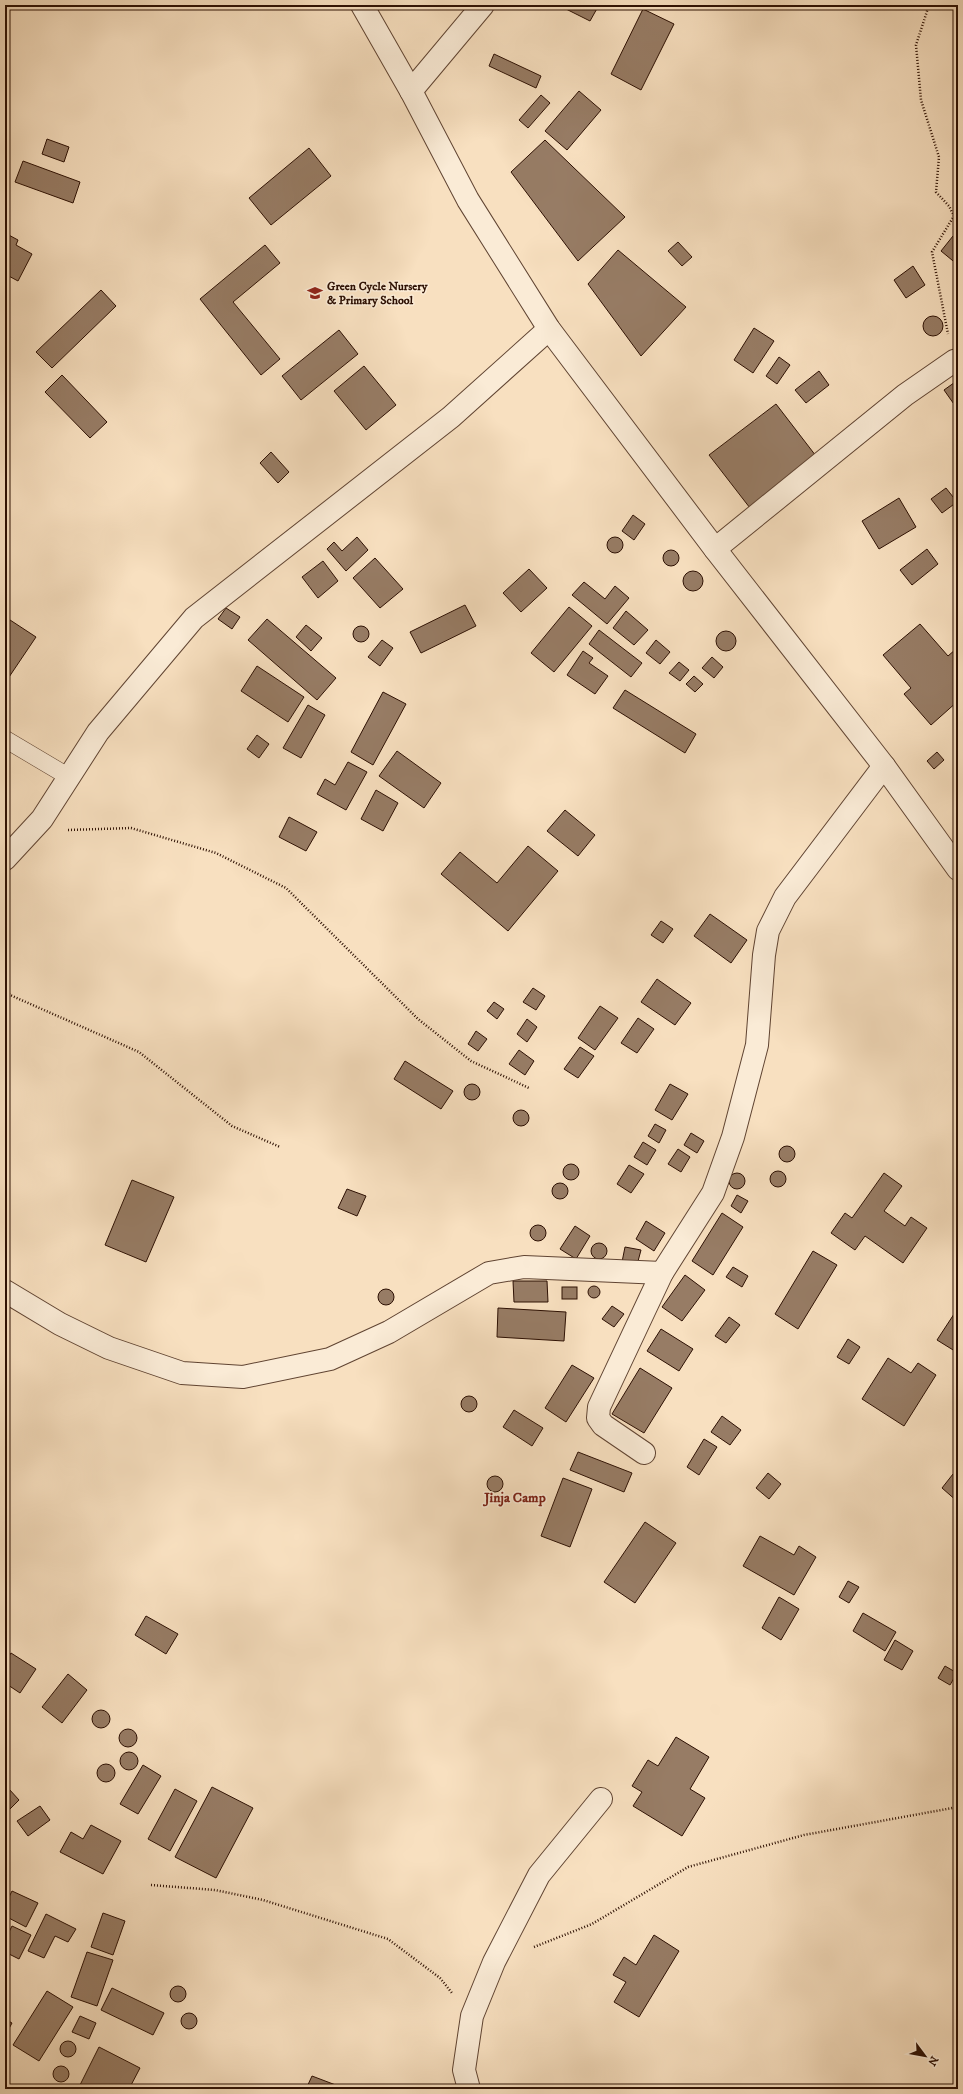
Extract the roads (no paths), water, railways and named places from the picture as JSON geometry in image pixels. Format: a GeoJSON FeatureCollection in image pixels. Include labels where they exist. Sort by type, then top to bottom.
{"type":"FeatureCollection","features":[{"type":"Feature","properties":{"kind":"street"},"geometry":{"type":"LineString","coordinates":[[362,5],[412,92],[468,200],[549,329],[715,549],[884,766],[958,869]]}},
{"type":"Feature","properties":{"kind":"street"},"geometry":{"type":"LineString","coordinates":[[412,92],[483,5]]}},
{"type":"Feature","properties":{"kind":"street"},"geometry":{"type":"LineString","coordinates":[[5,859],[42,819],[98,732],[194,618],[451,417],[549,329]]}},
{"type":"Feature","properties":{"kind":"street"},"geometry":{"type":"LineString","coordinates":[[715,549],[905,394],[956,360]]}},
{"type":"Feature","properties":{"kind":"street"},"geometry":{"type":"LineString","coordinates":[[644,1453],[603,1425],[598,1418],[599,1407],[662,1273],[713,1194],[734,1137],[757,1044],[764,955],[768,930],[785,897],[884,766]]}},
{"type":"Feature","properties":{"kind":"street"},"geometry":{"type":"LineString","coordinates":[[5,1291],[60,1324],[109,1348],[182,1373],[243,1377],[330,1359],[389,1332],[490,1273],[524,1267],[662,1273]]}},
{"type":"Feature","properties":{"kind":"street"},"geometry":{"type":"LineString","coordinates":[[469,2089],[464,2070],[472,2016],[494,1962],[539,1875],[601,1799]]}},
{"type":"Feature","properties":{"kind":"lane"},"geometry":{"type":"LineString","coordinates":[[5,739],[69,778]]}},
{"type":"Feature","properties":{"kind":"place","name":"Green Cycle Nursery & Primary School"},"geometry":{"type":"Point","coordinates":[315,293]}},
{"type":"Feature","properties":{"kind":"district","name":"Jinja Camp"},"geometry":{"type":"Point","coordinates":[515,1498]}}]}
